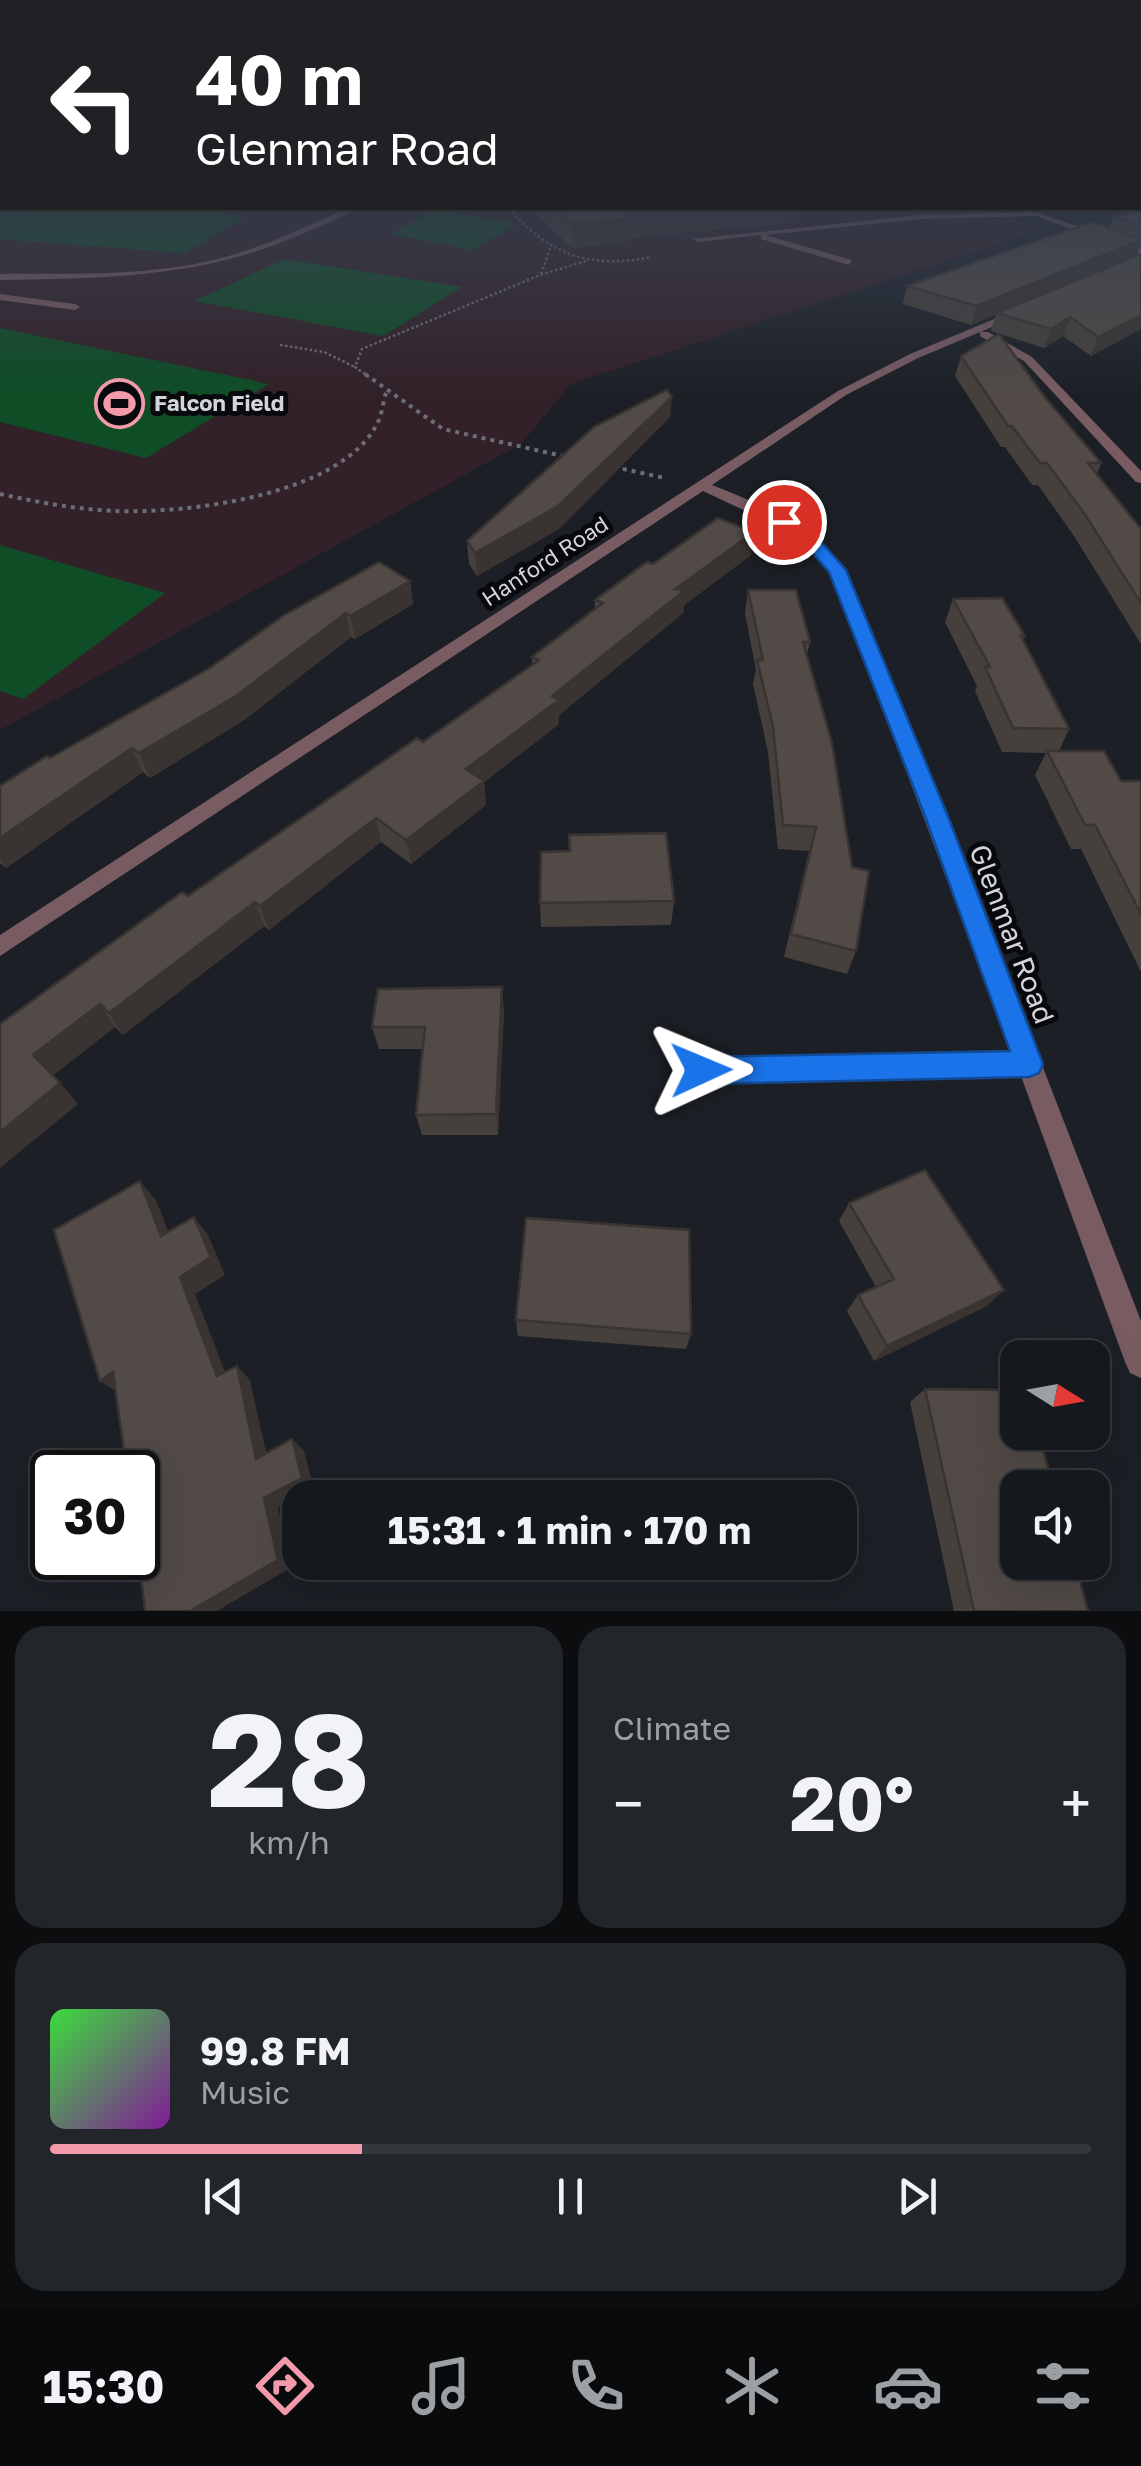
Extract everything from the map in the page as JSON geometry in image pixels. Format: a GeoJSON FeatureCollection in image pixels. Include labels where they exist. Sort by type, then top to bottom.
{"type":"FeatureCollection","features":[{"type":"Feature","properties":{"kind":"street"},"geometry":{"type":"LineString","coordinates":[[0,277],[145,272],[204,264],[263,246]]}},
{"type":"Feature","properties":{"kind":"street"},"geometry":{"type":"LineString","coordinates":[[796,246],[849,262]]}},
{"type":"Feature","properties":{"kind":"street"},"geometry":{"type":"LineString","coordinates":[[1124,268],[1141,260]]}},
{"type":"Feature","properties":{"kind":"street"},"geometry":{"type":"LineString","coordinates":[[0,297],[75,306]]}},
{"type":"Feature","properties":{"kind":"street","name":"Hanford Road"},"geometry":{"type":"LineString","coordinates":[[0,946],[842,393],[1038,304]]}},
{"type":"Feature","properties":{"kind":"street"},"geometry":{"type":"LineString","coordinates":[[973,331],[1028,359],[1141,479]]}},
{"type":"Feature","properties":{"kind":"street","name":"Glenmar Road"},"geometry":{"type":"LineString","coordinates":[[701,485],[784,522],[809,538],[838,570],[937,819],[1141,1362]]}},
{"type":"Feature","properties":{"kind":"street"},"geometry":{"type":"LineString","coordinates":[[701,1070],[1029,1064]]}},
{"type":"Feature","properties":{"kind":"path"},"geometry":{"type":"LineString","coordinates":[[540,275],[550,246]]}},
{"type":"Feature","properties":{"kind":"path"},"geometry":{"type":"LineString","coordinates":[[559,246],[586,261]]}},
{"type":"Feature","properties":{"kind":"path"},"geometry":{"type":"LineString","coordinates":[[339,357],[540,275],[586,261],[618,264],[652,257]]}},
{"type":"Feature","properties":{"kind":"path"},"geometry":{"type":"LineString","coordinates":[[280,345],[339,357],[444,429],[584,460]]}},
{"type":"Feature","properties":{"kind":"path"},"geometry":{"type":"LineString","coordinates":[[355,368],[362,349]]}},
{"type":"Feature","properties":{"kind":"path"},"geometry":{"type":"LineString","coordinates":[[0,494],[56,507],[152,511],[266,493],[346,459],[370,439],[385,414],[386,392]]}},
{"type":"Feature","properties":{"kind":"path"},"geometry":{"type":"LineString","coordinates":[[603,464],[701,485]]}},
{"type":"Feature","properties":{"kind":"shaded area"},"geometry":{"type":"Polygon","coordinates":[[[0,246],[991,246],[571,384],[521,444],[0,730],[0,246]]]}},
{"type":"Feature","properties":{"kind":"green space"},"geometry":{"type":"Polygon","coordinates":[[[94,246],[195,246],[184,253],[94,246]]]}},
{"type":"Feature","properties":{"kind":"green space"},"geometry":{"type":"Polygon","coordinates":[[[285,259],[462,287],[383,336],[194,301],[285,259]]]}},
{"type":"Feature","properties":{"kind":"green space","name":"Falcon Field"},"geometry":{"type":"Polygon","coordinates":[[[0,328],[269,384],[146,458],[0,422],[0,328]]]}},
{"type":"Feature","properties":{"kind":"green space"},"geometry":{"type":"Polygon","coordinates":[[[0,545],[165,593],[23,699],[0,691],[0,545]]]}},
{"type":"Feature","properties":{"kind":"building"},"geometry":{"type":"Polygon","coordinates":[[[1022,246],[1126,246],[976,306],[907,286],[1022,246]]]}},
{"type":"Feature","properties":{"kind":"building"},"geometry":{"type":"Polygon","coordinates":[[[1141,254],[1141,315],[1098,337],[1070,317],[1051,329],[997,313],[1141,254]]]}},
{"type":"Feature","properties":{"kind":"building"},"geometry":{"type":"Polygon","coordinates":[[[999,334],[1044,396],[1101,463],[1088,463],[1141,529],[1141,603],[1084,513],[1047,463],[1040,463],[1012,426],[1008,426],[961,356],[999,334]]]}},
{"type":"Feature","properties":{"kind":"building"},"geometry":{"type":"Polygon","coordinates":[[[667,390],[672,397],[558,506],[475,553],[467,541],[594,427],[667,390]]]}},
{"type":"Feature","properties":{"kind":"building"},"geometry":{"type":"Polygon","coordinates":[[[718,518],[754,532],[675,589],[685,590],[552,696],[559,700],[466,769],[484,781],[406,840],[376,818],[260,906],[255,902],[109,1013],[100,1004],[33,1055],[60,1083],[0,1132],[0,1024],[182,892],[188,896],[417,738],[423,742],[539,660],[532,657],[603,603],[595,600],[718,518]]]}},
{"type":"Feature","properties":{"kind":"building"},"geometry":{"type":"Polygon","coordinates":[[[379,562],[410,581],[350,616],[346,613],[236,696],[139,753],[132,748],[0,838],[0,786],[47,756],[50,758],[210,668],[283,616],[379,562]]]}},
{"type":"Feature","properties":{"kind":"building"},"geometry":{"type":"Polygon","coordinates":[[[748,590],[796,590],[810,642],[803,642],[832,743],[852,867],[869,871],[856,951],[791,934],[816,827],[783,825],[773,727],[757,660],[763,660],[748,590]]]}},
{"type":"Feature","properties":{"kind":"building"},"geometry":{"type":"Polygon","coordinates":[[[1002,598],[1025,636],[1021,636],[1069,729],[1013,728],[985,667],[990,667],[953,599],[1002,598]]]}},
{"type":"Feature","properties":{"kind":"building"},"geometry":{"type":"Polygon","coordinates":[[[1047,751],[1104,751],[1121,781],[1141,781],[1141,914],[1095,825],[1085,825],[1047,751]]]}},
{"type":"Feature","properties":{"kind":"building"},"geometry":{"type":"Polygon","coordinates":[[[666,833],[674,901],[540,903],[541,852],[570,851],[569,835],[666,833]]]}},
{"type":"Feature","properties":{"kind":"building"},"geometry":{"type":"Polygon","coordinates":[[[502,987],[496,1114],[416,1115],[425,1027],[372,1027],[378,989],[502,987]]]}},
{"type":"Feature","properties":{"kind":"building"},"geometry":{"type":"Polygon","coordinates":[[[925,1170],[1004,1290],[887,1346],[858,1295],[894,1279],[849,1203],[925,1170]]]}},
{"type":"Feature","properties":{"kind":"building"},"geometry":{"type":"Polygon","coordinates":[[[140,1181],[161,1236],[194,1217],[211,1257],[180,1277],[217,1376],[237,1366],[256,1459],[292,1439],[302,1478],[282,1480],[282,1489],[264,1498],[278,1560],[190,1611],[145,1611],[141,1580],[160,1580],[160,1450],[124,1450],[113,1372],[100,1381],[54,1230],[140,1181]]]}},
{"type":"Feature","properties":{"kind":"building"},"geometry":{"type":"Polygon","coordinates":[[[526,1218],[689,1230],[691,1334],[516,1320],[526,1218]]]}},
{"type":"Feature","properties":{"kind":"building"},"geometry":{"type":"Polygon","coordinates":[[[925,1389],[1000,1390],[1000,1450],[1043,1450],[1049,1470],[1000,1470],[1000,1580],[1080,1580],[1088,1611],[974,1611],[925,1389]]]}},
{"type":"Feature","properties":{"kind":"place","name":"Falcon Field"},"geometry":{"type":"Point","coordinates":[119,403]}},
{"type":"Feature","properties":{"kind":"route"},"geometry":{"type":"LineString","coordinates":[[701,1070],[1029,1064],[838,570],[809,538],[784,522]]}}]}
